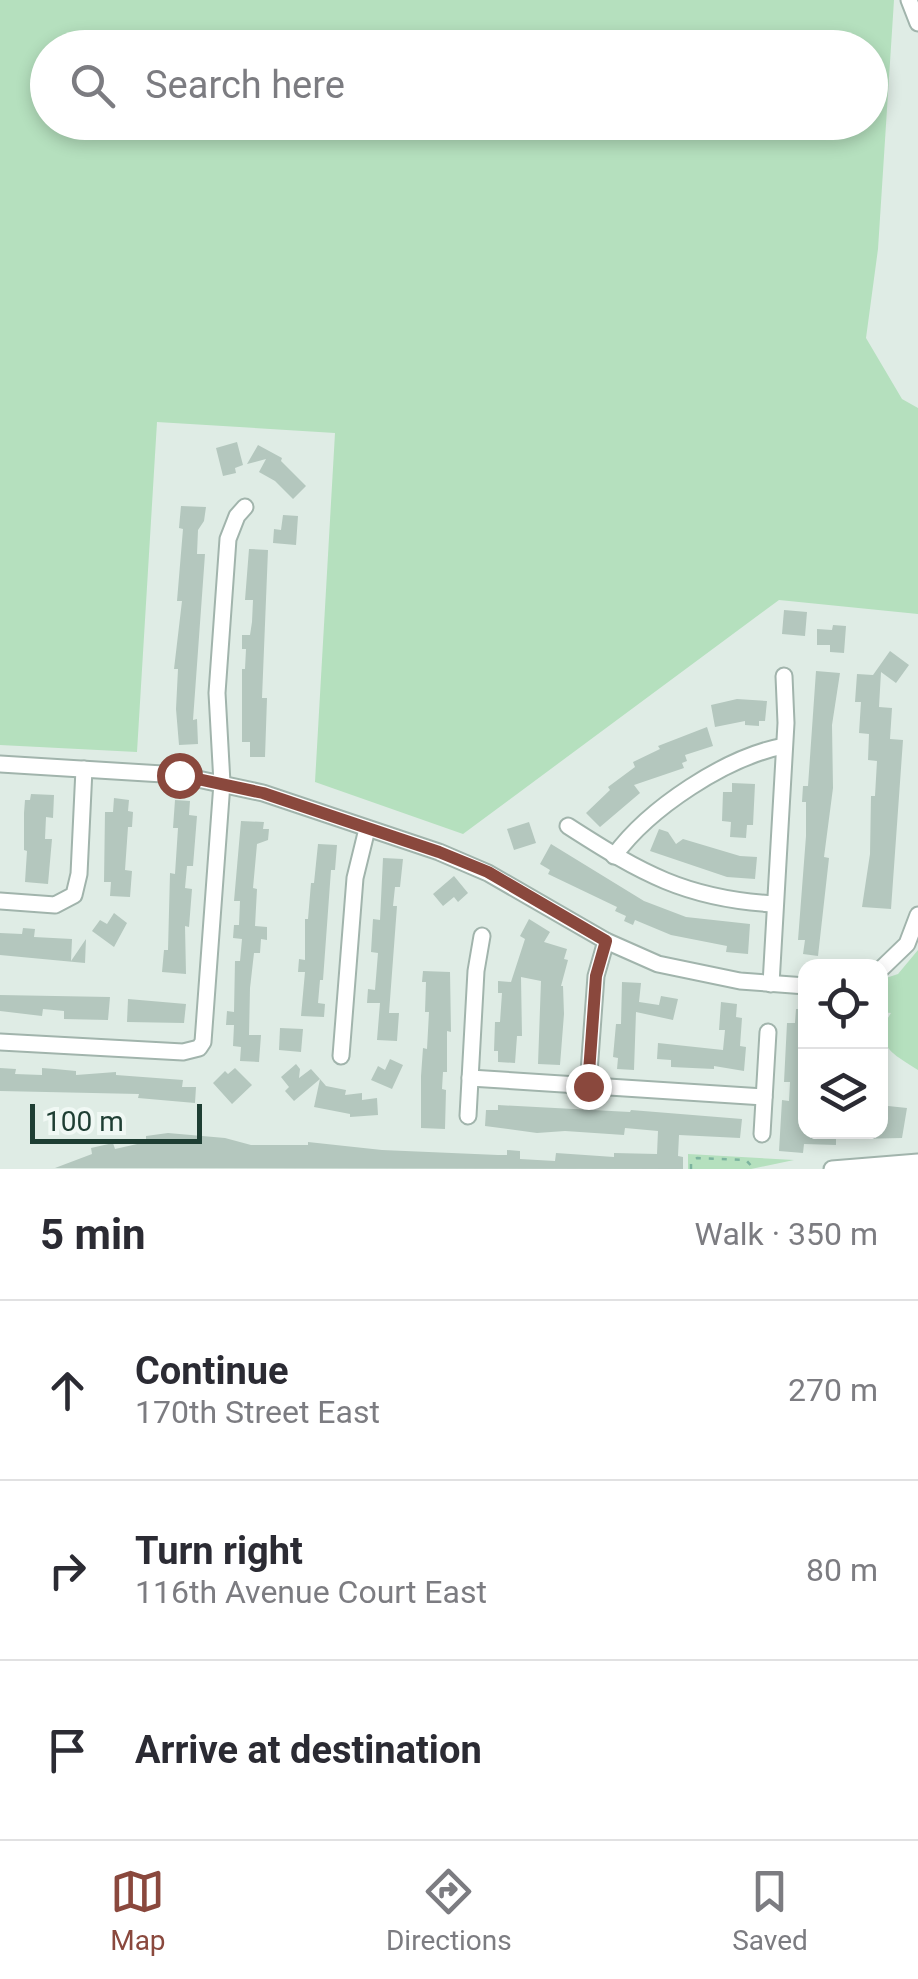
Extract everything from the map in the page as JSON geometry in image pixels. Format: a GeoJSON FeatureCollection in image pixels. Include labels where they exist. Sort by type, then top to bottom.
{"type":"FeatureCollection","features":[{"type":"Feature","properties":{"kind":"street"},"geometry":{"type":"LineString","coordinates":[[0,1042],[183,1052],[199,1048],[205,1032],[222,783],[217,693],[228,539],[245,507]]}},
{"type":"Feature","properties":{"kind":"street"},"geometry":{"type":"LineString","coordinates":[[771,984],[784,676]]}},
{"type":"Feature","properties":{"kind":"street"},"geometry":{"type":"LineString","coordinates":[[614,856],[643,822],[678,798],[750,756],[784,746]]}},
{"type":"Feature","properties":{"kind":"street"},"geometry":{"type":"LineString","coordinates":[[0,764],[179,775],[263,793],[488,872],[606,941],[671,968],[798,986]]}},
{"type":"Feature","properties":{"kind":"street"},"geometry":{"type":"LineString","coordinates":[[0,902],[56,905],[70,900],[77,889],[84,769]]}},
{"type":"Feature","properties":{"kind":"street"},"geometry":{"type":"LineString","coordinates":[[568,826],[642,872],[706,896],[774,904]]}},
{"type":"Feature","properties":{"kind":"street"},"geometry":{"type":"LineString","coordinates":[[341,1056],[355,878],[367,829]]}},
{"type":"Feature","properties":{"kind":"street"},"geometry":{"type":"LineString","coordinates":[[888,962],[907,944],[918,915]]}},
{"type":"Feature","properties":{"kind":"street"},"geometry":{"type":"LineString","coordinates":[[468,1116],[476,971],[482,936]]}},
{"type":"Feature","properties":{"kind":"street"},"geometry":{"type":"LineString","coordinates":[[588,1086],[596,976],[606,941]]}},
{"type":"Feature","properties":{"kind":"street"},"geometry":{"type":"LineString","coordinates":[[762,1134],[768,1032]]}},
{"type":"Feature","properties":{"kind":"street"},"geometry":{"type":"LineString","coordinates":[[470,1078],[764,1097]]}},
{"type":"Feature","properties":{"kind":"street"},"geometry":{"type":"LineString","coordinates":[[832,1169],[918,1162]]}},
{"type":"Feature","properties":{"kind":"path"},"geometry":{"type":"LineString","coordinates":[[690,1169],[697,1158],[746,1160],[754,1169]]}},
{"type":"Feature","properties":{"kind":"green space"},"geometry":{"type":"Polygon","coordinates":[[[0,0],[894,0],[888,93],[888,30],[30,30],[30,140],[885,140],[878,249],[866,338],[902,399],[918,408],[918,614],[779,600],[463,834],[315,782],[335,433],[157,422],[137,752],[0,745],[0,0]]]}},
{"type":"Feature","properties":{"kind":"green space"},"geometry":{"type":"Polygon","coordinates":[[[918,950],[918,1070],[888,1048],[888,977],[898,974],[918,950]]]}},
{"type":"Feature","properties":{"kind":"green space"},"geometry":{"type":"Polygon","coordinates":[[[688,1154],[794,1160],[751,1169],[688,1169],[688,1154]]]}},
{"type":"Feature","properties":{"kind":"building"},"geometry":{"type":"Polygon","coordinates":[[[237,442],[243,465],[235,468],[236,473],[223,476],[216,448],[237,442]]]}},
{"type":"Feature","properties":{"kind":"building"},"geometry":{"type":"Polygon","coordinates":[[[258,445],[282,458],[306,486],[293,499],[259,472],[266,459],[247,464],[258,445]]]}},
{"type":"Feature","properties":{"kind":"building"},"geometry":{"type":"Polygon","coordinates":[[[181,506],[206,507],[198,530],[197,554],[205,554],[193,720],[197,719],[198,744],[179,745],[178,669],[174,669],[182,601],[177,601],[181,506]]]}},
{"type":"Feature","properties":{"kind":"building"},"geometry":{"type":"Polygon","coordinates":[[[283,515],[298,516],[296,545],[273,543],[274,529],[281,530],[283,515]]]}},
{"type":"Feature","properties":{"kind":"building"},"geometry":{"type":"Polygon","coordinates":[[[249,549],[268,550],[262,698],[267,698],[265,757],[250,757],[250,742],[242,742],[242,669],[246,649],[242,649],[242,635],[250,635],[253,600],[245,600],[249,549]]]}},
{"type":"Feature","properties":{"kind":"building"},"geometry":{"type":"Polygon","coordinates":[[[784,610],[807,612],[805,636],[782,634],[784,610]]]}},
{"type":"Feature","properties":{"kind":"building"},"geometry":{"type":"Polygon","coordinates":[[[833,625],[846,626],[844,653],[830,652],[830,645],[817,645],[817,629],[832,630],[833,625]]]}},
{"type":"Feature","properties":{"kind":"building"},"geometry":{"type":"Polygon","coordinates":[[[890,651],[909,665],[896,683],[881,672],[879,707],[892,708],[890,739],[903,740],[891,909],[862,907],[877,761],[868,760],[869,734],[859,733],[861,702],[855,702],[857,674],[873,675],[890,651]]]}},
{"type":"Feature","properties":{"kind":"building"},"geometry":{"type":"Polygon","coordinates":[[[816,671],[840,673],[832,725],[833,788],[824,857],[829,858],[818,956],[803,954],[805,940],[798,940],[806,836],[803,786],[808,786],[816,671]]]}},
{"type":"Feature","properties":{"kind":"building"},"geometry":{"type":"Polygon","coordinates":[[[737,699],[767,701],[765,721],[759,721],[759,726],[745,725],[745,721],[715,727],[711,705],[737,699]]]}},
{"type":"Feature","properties":{"kind":"building"},"geometry":{"type":"Polygon","coordinates":[[[707,727],[713,746],[685,755],[684,768],[634,785],[640,793],[600,827],[586,813],[610,790],[608,787],[635,767],[633,762],[660,749],[658,746],[707,727]]]}},
{"type":"Feature","properties":{"kind":"building"},"geometry":{"type":"Polygon","coordinates":[[[732,783],[755,784],[753,825],[747,825],[746,838],[730,837],[731,822],[722,821],[723,792],[732,792],[732,783]]]}},
{"type":"Feature","properties":{"kind":"building"},"geometry":{"type":"Polygon","coordinates":[[[31,794],[54,795],[53,818],[46,817],[45,839],[52,839],[48,884],[25,882],[24,813],[25,800],[30,800],[31,794]]]}},
{"type":"Feature","properties":{"kind":"building"},"geometry":{"type":"Polygon","coordinates":[[[114,798],[129,800],[128,811],[133,812],[125,870],[132,871],[130,897],[110,896],[111,882],[104,882],[105,812],[113,812],[114,798]]]}},
{"type":"Feature","properties":{"kind":"building"},"geometry":{"type":"Polygon","coordinates":[[[175,800],[190,801],[189,815],[197,816],[193,866],[187,866],[185,888],[192,889],[189,927],[185,926],[186,974],[162,972],[164,950],[168,950],[170,873],[175,874],[175,800]]]}},
{"type":"Feature","properties":{"kind":"building"},"geometry":{"type":"Polygon","coordinates":[[[241,821],[264,822],[263,829],[269,829],[268,840],[257,844],[253,888],[257,889],[255,926],[267,927],[267,940],[261,939],[260,953],[254,953],[250,988],[249,1035],[261,1035],[259,1062],[240,1061],[241,1047],[233,1046],[234,1025],[226,1025],[227,1011],[234,1012],[235,961],[240,961],[242,939],[233,938],[234,925],[239,925],[240,901],[234,901],[241,821]]]}},
{"type":"Feature","properties":{"kind":"building"},"geometry":{"type":"Polygon","coordinates":[[[529,822],[536,843],[514,850],[507,829],[529,822]]]}},
{"type":"Feature","properties":{"kind":"building"},"geometry":{"type":"Polygon","coordinates":[[[659,829],[668,832],[676,844],[683,839],[740,856],[757,857],[755,879],[727,877],[650,851],[659,829]]]}},
{"type":"Feature","properties":{"kind":"building"},"geometry":{"type":"Polygon","coordinates":[[[318,844],[337,845],[318,1003],[325,1004],[324,1017],[301,1016],[305,972],[298,972],[299,959],[305,960],[305,919],[318,844]]]}},
{"type":"Feature","properties":{"kind":"building"},"geometry":{"type":"Polygon","coordinates":[[[551,844],[644,901],[686,917],[750,924],[748,954],[726,952],[727,946],[671,935],[635,920],[633,925],[624,921],[626,916],[615,911],[617,907],[548,874],[550,870],[540,864],[551,844]]]}},
{"type":"Feature","properties":{"kind":"building"},"geometry":{"type":"Polygon","coordinates":[[[383,858],[403,859],[393,906],[397,906],[389,1013],[399,1013],[397,1041],[377,1040],[380,1003],[367,1003],[368,989],[375,990],[378,953],[371,952],[373,919],[380,920],[383,858]]]}},
{"type":"Feature","properties":{"kind":"building"},"geometry":{"type":"Polygon","coordinates":[[[454,876],[468,893],[458,902],[454,897],[443,906],[433,894],[454,876]]]}},
{"type":"Feature","properties":{"kind":"building"},"geometry":{"type":"Polygon","coordinates":[[[114,913],[127,923],[114,947],[92,931],[100,920],[107,924],[114,913]]]}},
{"type":"Feature","properties":{"kind":"building"},"geometry":{"type":"Polygon","coordinates":[[[529,919],[550,932],[544,942],[567,949],[561,986],[564,1014],[560,1065],[538,1064],[541,981],[521,977],[522,1036],[517,1036],[515,1063],[498,1062],[498,1051],[494,1051],[502,993],[498,993],[498,981],[511,982],[525,939],[520,936],[529,919]]]}},
{"type":"Feature","properties":{"kind":"building"},"geometry":{"type":"Polygon","coordinates":[[[23,928],[35,929],[34,937],[72,939],[71,961],[86,939],[85,963],[0,955],[0,933],[22,934],[23,928]]]}},
{"type":"Feature","properties":{"kind":"building"},"geometry":{"type":"Polygon","coordinates":[[[423,971],[450,972],[451,1032],[447,1031],[447,1072],[443,1072],[442,1089],[446,1090],[445,1129],[421,1128],[421,1076],[429,1012],[425,1012],[423,971]]]}},
{"type":"Feature","properties":{"kind":"building"},"geometry":{"type":"Polygon","coordinates":[[[622,982],[641,983],[639,1002],[659,1005],[661,996],[678,999],[673,1020],[636,1012],[634,1070],[617,1069],[618,1058],[613,1057],[616,1024],[621,1024],[622,982]]]}},
{"type":"Feature","properties":{"kind":"building"},"geometry":{"type":"Polygon","coordinates":[[[0,995],[110,997],[108,1020],[64,1019],[64,1011],[43,1009],[42,1016],[0,1011],[0,995]]]}},
{"type":"Feature","properties":{"kind":"building"},"geometry":{"type":"Polygon","coordinates":[[[128,999],[186,1004],[184,1023],[127,1022],[128,999]]]}},
{"type":"Feature","properties":{"kind":"building"},"geometry":{"type":"Polygon","coordinates":[[[721,1002],[737,1004],[736,1017],[742,1018],[740,1046],[746,1047],[744,1071],[714,1066],[671,1067],[671,1060],[657,1059],[658,1043],[723,1050],[725,1030],[719,1030],[721,1002]]]}},
{"type":"Feature","properties":{"kind":"building"},"geometry":{"type":"Polygon","coordinates":[[[798,1009],[798,1139],[836,1139],[836,1145],[804,1144],[803,1153],[779,1151],[782,1100],[789,1101],[790,1082],[784,1082],[787,1023],[795,1023],[798,1009]]]}},
{"type":"Feature","properties":{"kind":"building"},"geometry":{"type":"Polygon","coordinates":[[[280,1028],[303,1029],[301,1052],[279,1050],[280,1028]]]}},
{"type":"Feature","properties":{"kind":"building"},"geometry":{"type":"Polygon","coordinates":[[[390,1059],[403,1065],[392,1089],[371,1080],[378,1066],[385,1070],[390,1059]]]}},
{"type":"Feature","properties":{"kind":"building"},"geometry":{"type":"Polygon","coordinates":[[[296,1064],[299,1078],[311,1069],[320,1079],[294,1101],[285,1091],[289,1087],[281,1077],[296,1064]]]}},
{"type":"Feature","properties":{"kind":"building"},"geometry":{"type":"Polygon","coordinates":[[[0,1068],[16,1069],[15,1074],[42,1075],[42,1068],[76,1071],[76,1075],[116,1072],[183,1080],[182,1087],[196,1087],[195,1103],[138,1098],[139,1094],[0,1091],[0,1068]]]}},
{"type":"Feature","properties":{"kind":"building"},"geometry":{"type":"Polygon","coordinates":[[[235,1068],[252,1085],[232,1104],[213,1083],[225,1071],[228,1074],[235,1068]]]}},
{"type":"Feature","properties":{"kind":"building"},"geometry":{"type":"Polygon","coordinates":[[[320,1079],[326,1086],[346,1090],[345,1095],[362,1093],[362,1100],[377,1098],[378,1115],[350,1117],[314,1107],[320,1079]]]}},
{"type":"Feature","properties":{"kind":"building"},"geometry":{"type":"Polygon","coordinates":[[[498,1105],[742,1119],[740,1138],[679,1135],[678,1156],[683,1157],[683,1169],[55,1168],[92,1154],[91,1148],[113,1143],[115,1149],[146,1142],[146,1136],[168,1133],[225,1138],[251,1145],[308,1142],[498,1155],[507,1155],[507,1150],[520,1151],[520,1159],[555,1161],[556,1153],[614,1157],[614,1153],[657,1154],[658,1131],[625,1128],[624,1135],[537,1133],[485,1126],[486,1110],[498,1110],[498,1105]]]}},
{"type":"Feature","properties":{"kind":"building"},"geometry":{"type":"Polygon","coordinates":[[[888,1106],[907,1108],[902,1138],[888,1138],[888,1106]]]}},
{"type":"Feature","properties":{"kind":"route"},"geometry":{"type":"LineString","coordinates":[[179,775],[263,793],[439,852],[488,872],[606,941],[596,976],[588,1086]]}}]}
